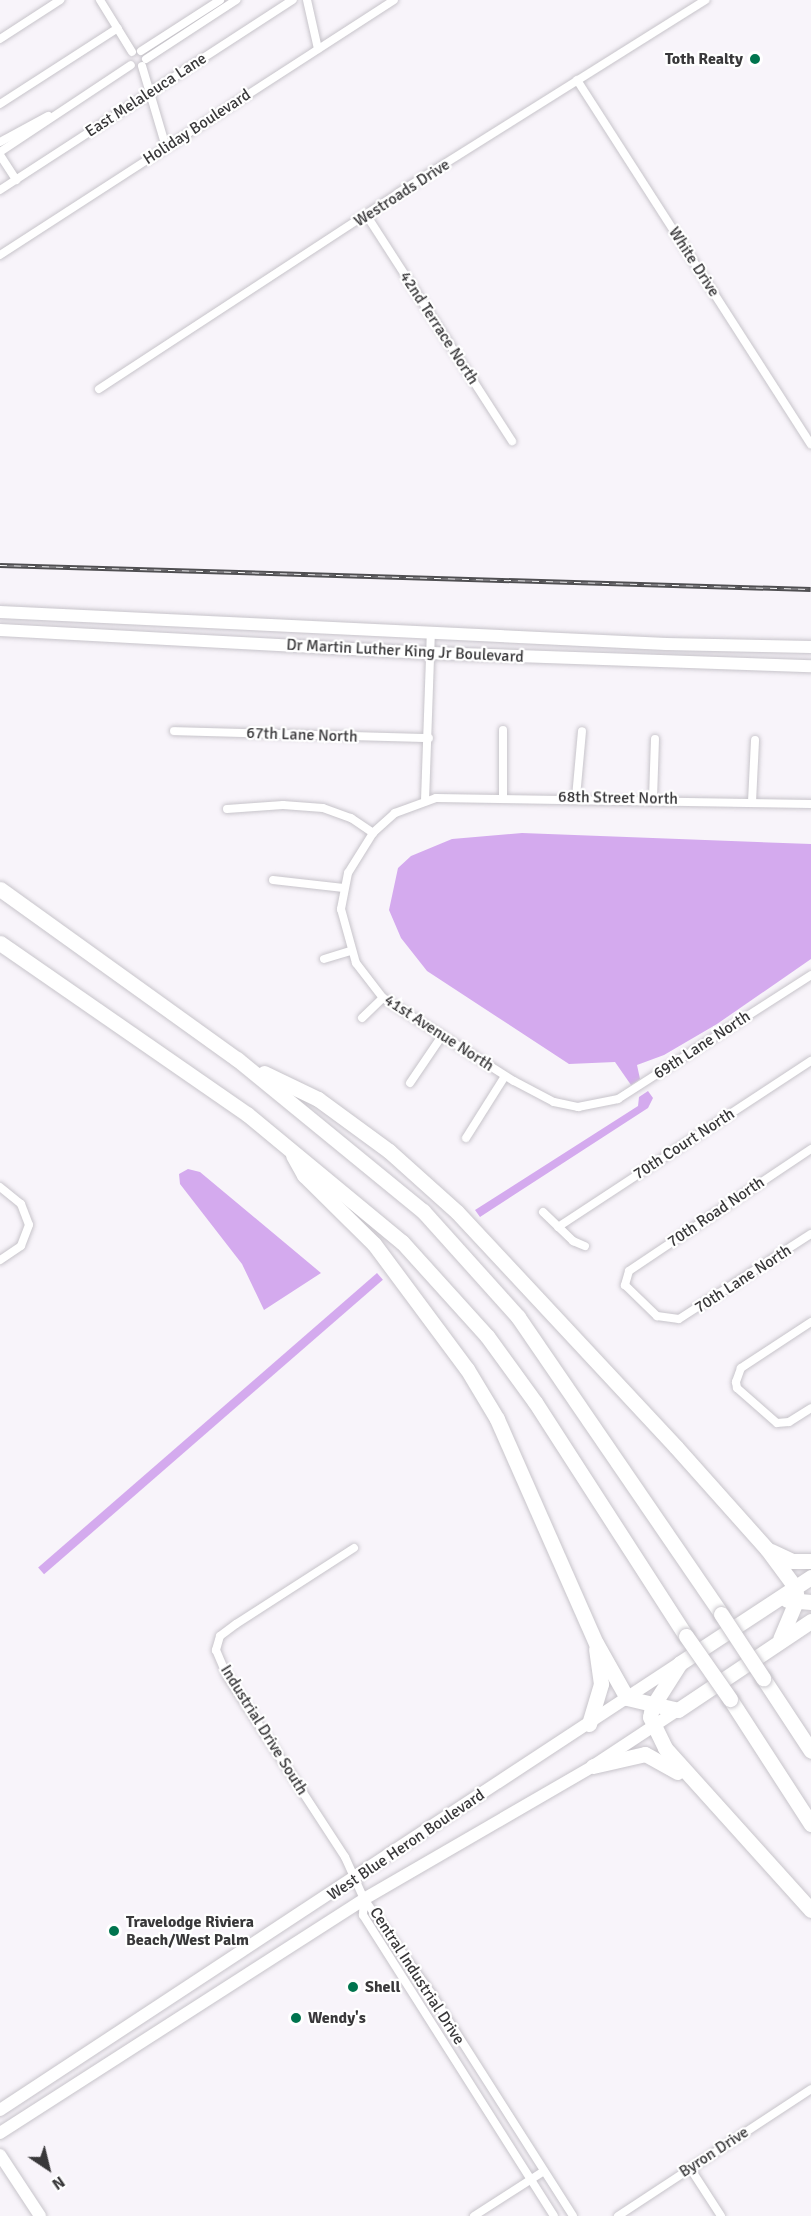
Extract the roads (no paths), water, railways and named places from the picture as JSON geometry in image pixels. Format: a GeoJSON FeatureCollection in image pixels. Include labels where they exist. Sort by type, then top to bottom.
{"type":"FeatureCollection","features":[{"type":"Feature","properties":{"kind":"highway"},"geometry":{"type":"LineString","coordinates":[[0,889],[237,1059],[374,1168],[423,1211],[518,1317],[667,1541],[721,1614],[811,1751]]}},
{"type":"Feature","properties":{"kind":"highway"},"geometry":{"type":"LineString","coordinates":[[0,943],[247,1114],[402,1242],[487,1336],[535,1402],[811,1824]]}},
{"type":"Feature","properties":{"kind":"highway"},"geometry":{"type":"LineString","coordinates":[[237,1059],[318,1100],[389,1151],[457,1212],[514,1270],[767,1549],[801,1596]]}},
{"type":"Feature","properties":{"kind":"highway"},"geometry":{"type":"LineString","coordinates":[[288,1148],[304,1175],[374,1244],[467,1369],[497,1419],[596,1643],[627,1698],[652,1707],[678,1710]]}},
{"type":"Feature","properties":{"kind":"highway"},"geometry":{"type":"LineString","coordinates":[[767,1549],[792,1561],[811,1562]]}},
{"type":"Feature","properties":{"kind":"highway"},"geometry":{"type":"LineString","coordinates":[[778,1642],[811,1577]]}},
{"type":"Feature","properties":{"kind":"highway","name":"West Blue Heron Boulevard"},"geometry":{"type":"LineString","coordinates":[[680,1663],[769,1604],[801,1596]]}},
{"type":"Feature","properties":{"kind":"highway","name":"West Blue Heron Boulevard"},"geometry":{"type":"LineString","coordinates":[[678,1710],[811,1621]]}},
{"type":"Feature","properties":{"kind":"highway"},"geometry":{"type":"LineString","coordinates":[[589,1724],[601,1684],[596,1643]]}},
{"type":"Feature","properties":{"kind":"highway"},"geometry":{"type":"LineString","coordinates":[[680,1663],[652,1707],[654,1727],[664,1748],[811,1910]]}},
{"type":"Feature","properties":{"kind":"highway"},"geometry":{"type":"LineString","coordinates":[[592,1766],[645,1754],[664,1762],[698,1788]]}},
{"type":"Feature","properties":{"kind":"main road","name":"Dr Martin Luther King Jr Boulevard"},"geometry":{"type":"LineString","coordinates":[[0,612],[431,633],[811,647]]}},
{"type":"Feature","properties":{"kind":"main road","name":"Dr Martin Luther King Jr Boulevard"},"geometry":{"type":"LineString","coordinates":[[0,630],[432,653],[811,666]]}},
{"type":"Feature","properties":{"kind":"main road","name":"West Blue Heron Boulevard"},"geometry":{"type":"LineString","coordinates":[[0,2110],[356,1879],[680,1663]]}},
{"type":"Feature","properties":{"kind":"main road","name":"West Blue Heron Boulevard"},"geometry":{"type":"LineString","coordinates":[[0,2133],[364,1899],[592,1766],[678,1710]]}},
{"type":"Feature","properties":{"kind":"main road"},"geometry":{"type":"LineString","coordinates":[[0,2155],[40,2216]]}},
{"type":"Feature","properties":{"kind":"street"},"geometry":{"type":"LineString","coordinates":[[0,39],[60,0]]}},
{"type":"Feature","properties":{"kind":"street"},"geometry":{"type":"LineString","coordinates":[[100,0],[140,57],[152,91],[166,147]]}},
{"type":"Feature","properties":{"kind":"street"},"geometry":{"type":"LineString","coordinates":[[16,180],[0,154],[54,114],[131,65],[220,0]]}},
{"type":"Feature","properties":{"kind":"street"},"geometry":{"type":"LineString","coordinates":[[131,65],[128,60],[140,57],[236,0]]}},
{"type":"Feature","properties":{"kind":"street","name":"East Melaleuca Lane"},"geometry":{"type":"LineString","coordinates":[[0,190],[293,0]]}},
{"type":"Feature","properties":{"kind":"street"},"geometry":{"type":"LineString","coordinates":[[307,0],[318,49]]}},
{"type":"Feature","properties":{"kind":"street","name":"Holiday Boulevard"},"geometry":{"type":"LineString","coordinates":[[0,255],[394,0]]}},
{"type":"Feature","properties":{"kind":"street","name":"Westroads Drive"},"geometry":{"type":"LineString","coordinates":[[99,389],[577,80],[706,0]]}},
{"type":"Feature","properties":{"kind":"street"},"geometry":{"type":"LineString","coordinates":[[0,104],[118,28]]}},
{"type":"Feature","properties":{"kind":"street","name":"White Drive"},"geometry":{"type":"LineString","coordinates":[[577,80],[811,444]]}},
{"type":"Feature","properties":{"kind":"street"},"geometry":{"type":"LineString","coordinates":[[0,142],[32,122],[54,114]]}},
{"type":"Feature","properties":{"kind":"street","name":"42nd Terrace North"},"geometry":{"type":"LineString","coordinates":[[367,216],[512,441]]}},
{"type":"Feature","properties":{"kind":"street"},"geometry":{"type":"LineString","coordinates":[[425,801],[431,633]]}},
{"type":"Feature","properties":{"kind":"street"},"geometry":{"type":"LineString","coordinates":[[503,730],[503,796]]}},
{"type":"Feature","properties":{"kind":"street","name":"67th Lane North"},"geometry":{"type":"LineString","coordinates":[[174,731],[429,738]]}},
{"type":"Feature","properties":{"kind":"street"},"geometry":{"type":"LineString","coordinates":[[576,797],[582,731]]}},
{"type":"Feature","properties":{"kind":"street"},"geometry":{"type":"LineString","coordinates":[[653,799],[655,739]]}},
{"type":"Feature","properties":{"kind":"street"},"geometry":{"type":"LineString","coordinates":[[752,802],[755,740]]}},
{"type":"Feature","properties":{"kind":"street","name":"68th Street North"},"geometry":{"type":"LineString","coordinates":[[425,801],[449,795],[811,804]]}},
{"type":"Feature","properties":{"kind":"street","name":"41st Avenue North"},"geometry":{"type":"LineString","coordinates":[[425,801],[389,816],[373,832],[353,862],[344,888],[342,915],[350,951],[365,978],[383,998],[505,1076],[554,1102],[589,1107]]}},
{"type":"Feature","properties":{"kind":"street"},"geometry":{"type":"LineString","coordinates":[[227,810],[283,805],[323,808],[351,818],[373,832]]}},
{"type":"Feature","properties":{"kind":"street"},"geometry":{"type":"LineString","coordinates":[[273,880],[344,888]]}},
{"type":"Feature","properties":{"kind":"street"},"geometry":{"type":"LineString","coordinates":[[324,959],[350,951]]}},
{"type":"Feature","properties":{"kind":"street","name":"69th Lane North"},"geometry":{"type":"LineString","coordinates":[[589,1107],[618,1099],[811,975]]}},
{"type":"Feature","properties":{"kind":"street"},"geometry":{"type":"LineString","coordinates":[[362,1018],[383,998]]}},
{"type":"Feature","properties":{"kind":"street"},"geometry":{"type":"LineString","coordinates":[[410,1083],[442,1036]]}},
{"type":"Feature","properties":{"kind":"street","name":"70th Court North"},"geometry":{"type":"LineString","coordinates":[[558,1227],[811,1061]]}},
{"type":"Feature","properties":{"kind":"street"},"geometry":{"type":"LineString","coordinates":[[466,1138],[505,1076]]}},
{"type":"Feature","properties":{"kind":"street","name":"70th Road North"},"geometry":{"type":"LineString","coordinates":[[673,1320],[657,1316],[625,1285],[628,1271],[811,1149]]}},
{"type":"Feature","properties":{"kind":"street"},"geometry":{"type":"LineString","coordinates":[[0,1187],[21,1204],[29,1225],[21,1246],[0,1260]]}},
{"type":"Feature","properties":{"kind":"street"},"geometry":{"type":"LineString","coordinates":[[543,1212],[558,1227],[585,1246]]}},
{"type":"Feature","properties":{"kind":"street","name":"70th Lane North"},"geometry":{"type":"LineString","coordinates":[[673,1320],[685,1317],[811,1234]]}},
{"type":"Feature","properties":{"kind":"street"},"geometry":{"type":"LineString","coordinates":[[811,1322],[741,1368],[737,1376],[737,1388],[777,1423],[789,1422],[811,1408]]}},
{"type":"Feature","properties":{"kind":"street","name":"Industrial Drive South"},"geometry":{"type":"LineString","coordinates":[[354,1548],[236,1624],[220,1636],[216,1650],[228,1676],[345,1857],[364,1899]]}},
{"type":"Feature","properties":{"kind":"street","name":"Central Industrial Drive"},"geometry":{"type":"LineString","coordinates":[[364,1899],[420,1975],[573,2216]]}},
{"type":"Feature","properties":{"kind":"street","name":"Central Industrial Drive"},"geometry":{"type":"LineString","coordinates":[[364,1899],[363,1915],[554,2216]]}},
{"type":"Feature","properties":{"kind":"street","name":"Byron Drive"},"geometry":{"type":"LineString","coordinates":[[618,2216],[811,2089]]}},
{"type":"Feature","properties":{"kind":"street"},"geometry":{"type":"LineString","coordinates":[[690,2168],[721,2216]]}},
{"type":"Feature","properties":{"kind":"street"},"geometry":{"type":"LineString","coordinates":[[474,2216],[544,2171]]}},
{"type":"Feature","properties":{"kind":"railway"},"geometry":{"type":"LineString","coordinates":[[0,565],[811,589]]}},
{"type":"Feature","properties":{"kind":"place","name":"Toth Realty"},"geometry":{"type":"Point","coordinates":[755,59]}},
{"type":"Feature","properties":{"kind":"place","name":"Travelodge Riviera Beach/West Palm"},"geometry":{"type":"Point","coordinates":[114,1931]}},
{"type":"Feature","properties":{"kind":"place","name":"Shell"},"geometry":{"type":"Point","coordinates":[353,1987]}},
{"type":"Feature","properties":{"kind":"place","name":"Wendy's"},"geometry":{"type":"Point","coordinates":[296,2018]}}]}
